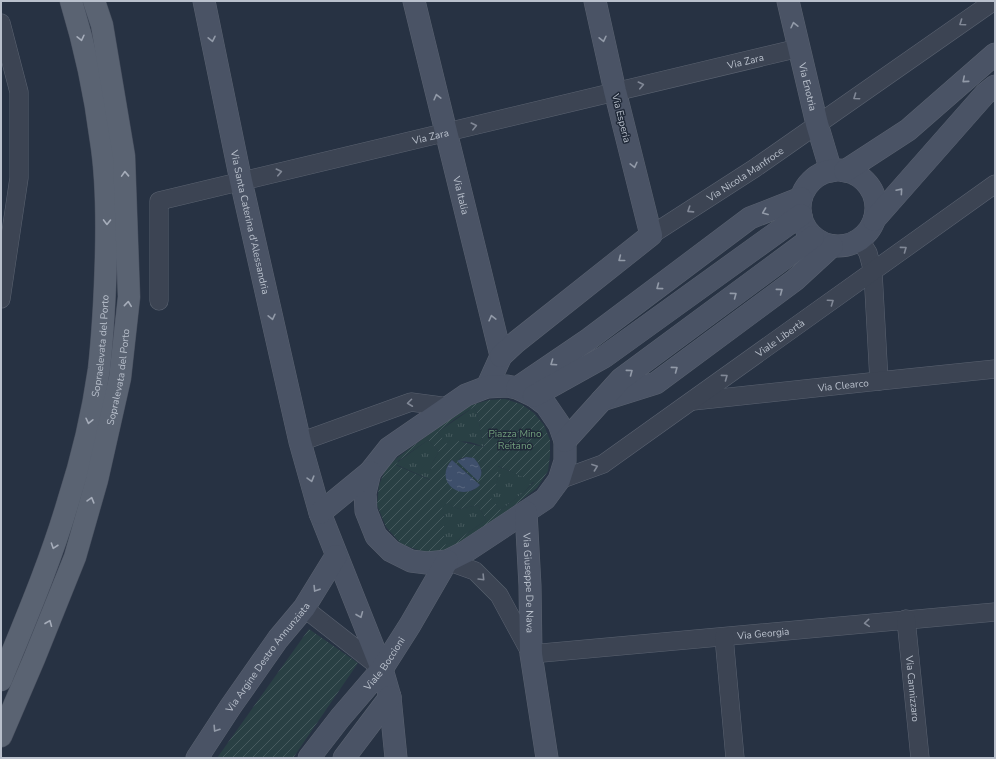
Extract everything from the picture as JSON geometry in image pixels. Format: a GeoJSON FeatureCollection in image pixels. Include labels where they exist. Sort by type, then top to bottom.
{"type":"FeatureCollection","features":[{"type":"Feature","properties":{"kind":"main road","name":"Sopraelevata del Porto"},"geometry":{"type":"LineString","coordinates":[[1,680],[44,574],[69,501],[88,424],[98,370],[104,309],[107,216],[102,143],[81,34],[71,1]]}},
{"type":"Feature","properties":{"kind":"main road","name":"Sopralevata del Porto"},"geometry":{"type":"LineString","coordinates":[[1,736],[75,557],[97,480],[120,378],[129,297],[124,156],[102,25],[94,1]]}},
{"type":"Feature","properties":{"kind":"street","name":"Via Santa Caterina d'Alessandria"},"geometry":{"type":"LineString","coordinates":[[204,1],[241,181],[300,442],[320,513],[382,669],[390,697],[396,758]]}},
{"type":"Feature","properties":{"kind":"street","name":"Via Italia"},"geometry":{"type":"LineString","coordinates":[[414,1],[501,356]]}},
{"type":"Feature","properties":{"kind":"street","name":"Via Esperia"},"geometry":{"type":"LineString","coordinates":[[595,1],[615,91],[651,235]]}},
{"type":"Feature","properties":{"kind":"street","name":"Via Enotria"},"geometry":{"type":"LineString","coordinates":[[788,1],[817,124],[838,171]]}},
{"type":"Feature","properties":{"kind":"street","name":"Via Nicola Manfroce"},"geometry":{"type":"LineString","coordinates":[[501,356],[515,343],[651,235],[755,168],[994,1]]}},
{"type":"Feature","properties":{"kind":"street"},"geometry":{"type":"LineString","coordinates":[[1,23],[19,92],[19,178],[1,299]]}},
{"type":"Feature","properties":{"kind":"street","name":"Via Zara"},"geometry":{"type":"LineString","coordinates":[[159,301],[159,201],[799,48]]}},
{"type":"Feature","properties":{"kind":"street"},"geometry":{"type":"LineString","coordinates":[[838,171],[908,130],[995,54]]}},
{"type":"Feature","properties":{"kind":"street"},"geometry":{"type":"LineString","coordinates":[[874,220],[985,94],[995,86]]}},
{"type":"Feature","properties":{"kind":"street"},"geometry":{"type":"LineString","coordinates":[[838,171],[855,174],[864,180],[871,188],[875,198],[876,210],[874,220],[869,231],[860,240],[842,246],[832,246],[812,237],[805,226],[801,207],[806,189],[812,180],[821,174],[838,171]]}},
{"type":"Feature","properties":{"kind":"street","name":"Viale Libertà"},"geometry":{"type":"LineString","coordinates":[[559,480],[604,464],[995,184]]}},
{"type":"Feature","properties":{"kind":"street"},"geometry":{"type":"LineString","coordinates":[[526,392],[589,339],[750,218],[801,207]]}},
{"type":"Feature","properties":{"kind":"street"},"geometry":{"type":"LineString","coordinates":[[565,441],[621,379],[812,237]]}},
{"type":"Feature","properties":{"kind":"street"},"geometry":{"type":"LineString","coordinates":[[860,240],[868,253],[872,272],[879,380]]}},
{"type":"Feature","properties":{"kind":"street"},"geometry":{"type":"LineString","coordinates":[[602,400],[656,383],[795,280],[832,246]]}},
{"type":"Feature","properties":{"kind":"street"},"geometry":{"type":"LineString","coordinates":[[487,387],[501,356]]}},
{"type":"Feature","properties":{"kind":"street","name":"Via Clearco"},"geometry":{"type":"LineString","coordinates":[[691,401],[879,380],[995,369]]}},
{"type":"Feature","properties":{"kind":"street"},"geometry":{"type":"LineString","coordinates":[[320,513],[370,472],[389,448],[466,395],[487,387],[507,386],[526,392],[546,405],[559,424],[565,441],[564,461],[559,480],[545,499],[465,552],[448,561],[427,563],[411,561],[391,551],[376,536],[366,511],[365,494],[370,472]]}},
{"type":"Feature","properties":{"kind":"street"},"geometry":{"type":"LineString","coordinates":[[300,442],[411,402],[449,407]]}},
{"type":"Feature","properties":{"kind":"street","name":"Via Giuseppe De Nava"},"geometry":{"type":"LineString","coordinates":[[526,512],[530,586],[531,654],[547,758]]}},
{"type":"Feature","properties":{"kind":"street","name":"Via Argine Destro Annunziata"},"geometry":{"type":"LineString","coordinates":[[197,758],[230,706],[274,645],[304,608],[336,556]]}},
{"type":"Feature","properties":{"kind":"street","name":"Via Giuseppe De Nava"},"geometry":{"type":"LineString","coordinates":[[448,561],[475,571],[499,595],[531,654]]}},
{"type":"Feature","properties":{"kind":"street","name":"Viale Boccioni"},"geometry":{"type":"LineString","coordinates":[[309,758],[340,718],[382,669],[448,561]]}},
{"type":"Feature","properties":{"kind":"street"},"geometry":{"type":"LineString","coordinates":[[304,608],[382,669]]}},
{"type":"Feature","properties":{"kind":"street","name":"Via Georgia"},"geometry":{"type":"LineString","coordinates":[[531,654],[995,612]]}},
{"type":"Feature","properties":{"kind":"street","name":"Via Cannizzaro"},"geometry":{"type":"LineString","coordinates":[[906,620],[920,758]]}},
{"type":"Feature","properties":{"kind":"street"},"geometry":{"type":"LineString","coordinates":[[724,637],[735,758]]}},
{"type":"Feature","properties":{"kind":"street"},"geometry":{"type":"LineString","coordinates":[[344,758],[390,697]]}},
{"type":"Feature","properties":{"kind":"green space","name":"Piazza Mino Reitano"},"geometry":{"type":"Polygon","coordinates":[[[505,399],[521,404],[534,413],[544,425],[550,440],[548,471],[537,488],[489,525],[442,553],[421,551],[401,544],[386,527],[377,505],[379,485],[386,468],[398,457],[468,406],[489,400],[505,399]],[[474,407],[438,432],[447,444],[458,441],[484,447],[477,413],[474,407]],[[428,440],[398,461],[396,465],[430,480],[432,463],[439,452],[428,440]],[[466,457],[459,459],[482,472],[475,459],[466,457]],[[452,460],[447,466],[472,491],[480,485],[452,460]],[[498,466],[498,478],[491,498],[501,510],[534,482],[498,466]],[[441,501],[444,517],[444,545],[456,541],[486,520],[478,505],[459,509],[441,501]]]}},
{"type":"Feature","properties":{"kind":"green space"},"geometry":{"type":"Polygon","coordinates":[[[474,407],[477,413],[484,447],[466,442],[457,442],[447,445],[438,432],[474,407]]]}},
{"type":"Feature","properties":{"kind":"green space"},"geometry":{"type":"Polygon","coordinates":[[[428,440],[439,452],[432,463],[431,480],[395,464],[428,440]]]}},
{"type":"Feature","properties":{"kind":"green space"},"geometry":{"type":"Polygon","coordinates":[[[497,466],[534,481],[524,492],[501,510],[490,498],[498,478],[497,466]]]}},
{"type":"Feature","properties":{"kind":"green space"},"geometry":{"type":"Polygon","coordinates":[[[440,500],[459,509],[478,505],[486,520],[456,541],[444,546],[444,517],[440,500]]]}},
{"type":"Feature","properties":{"kind":"green space"},"geometry":{"type":"Polygon","coordinates":[[[309,629],[358,663],[293,758],[217,758],[309,629]]]}},
{"type":"Feature","properties":{"kind":"water"},"geometry":{"type":"Polygon","coordinates":[[[466,457],[474,458],[480,466],[481,475],[478,481],[457,461],[466,457]]]}},
{"type":"Feature","properties":{"kind":"water"},"geometry":{"type":"Polygon","coordinates":[[[452,460],[480,485],[465,492],[457,491],[451,487],[447,482],[446,475],[447,468],[452,460]]]}}]}
